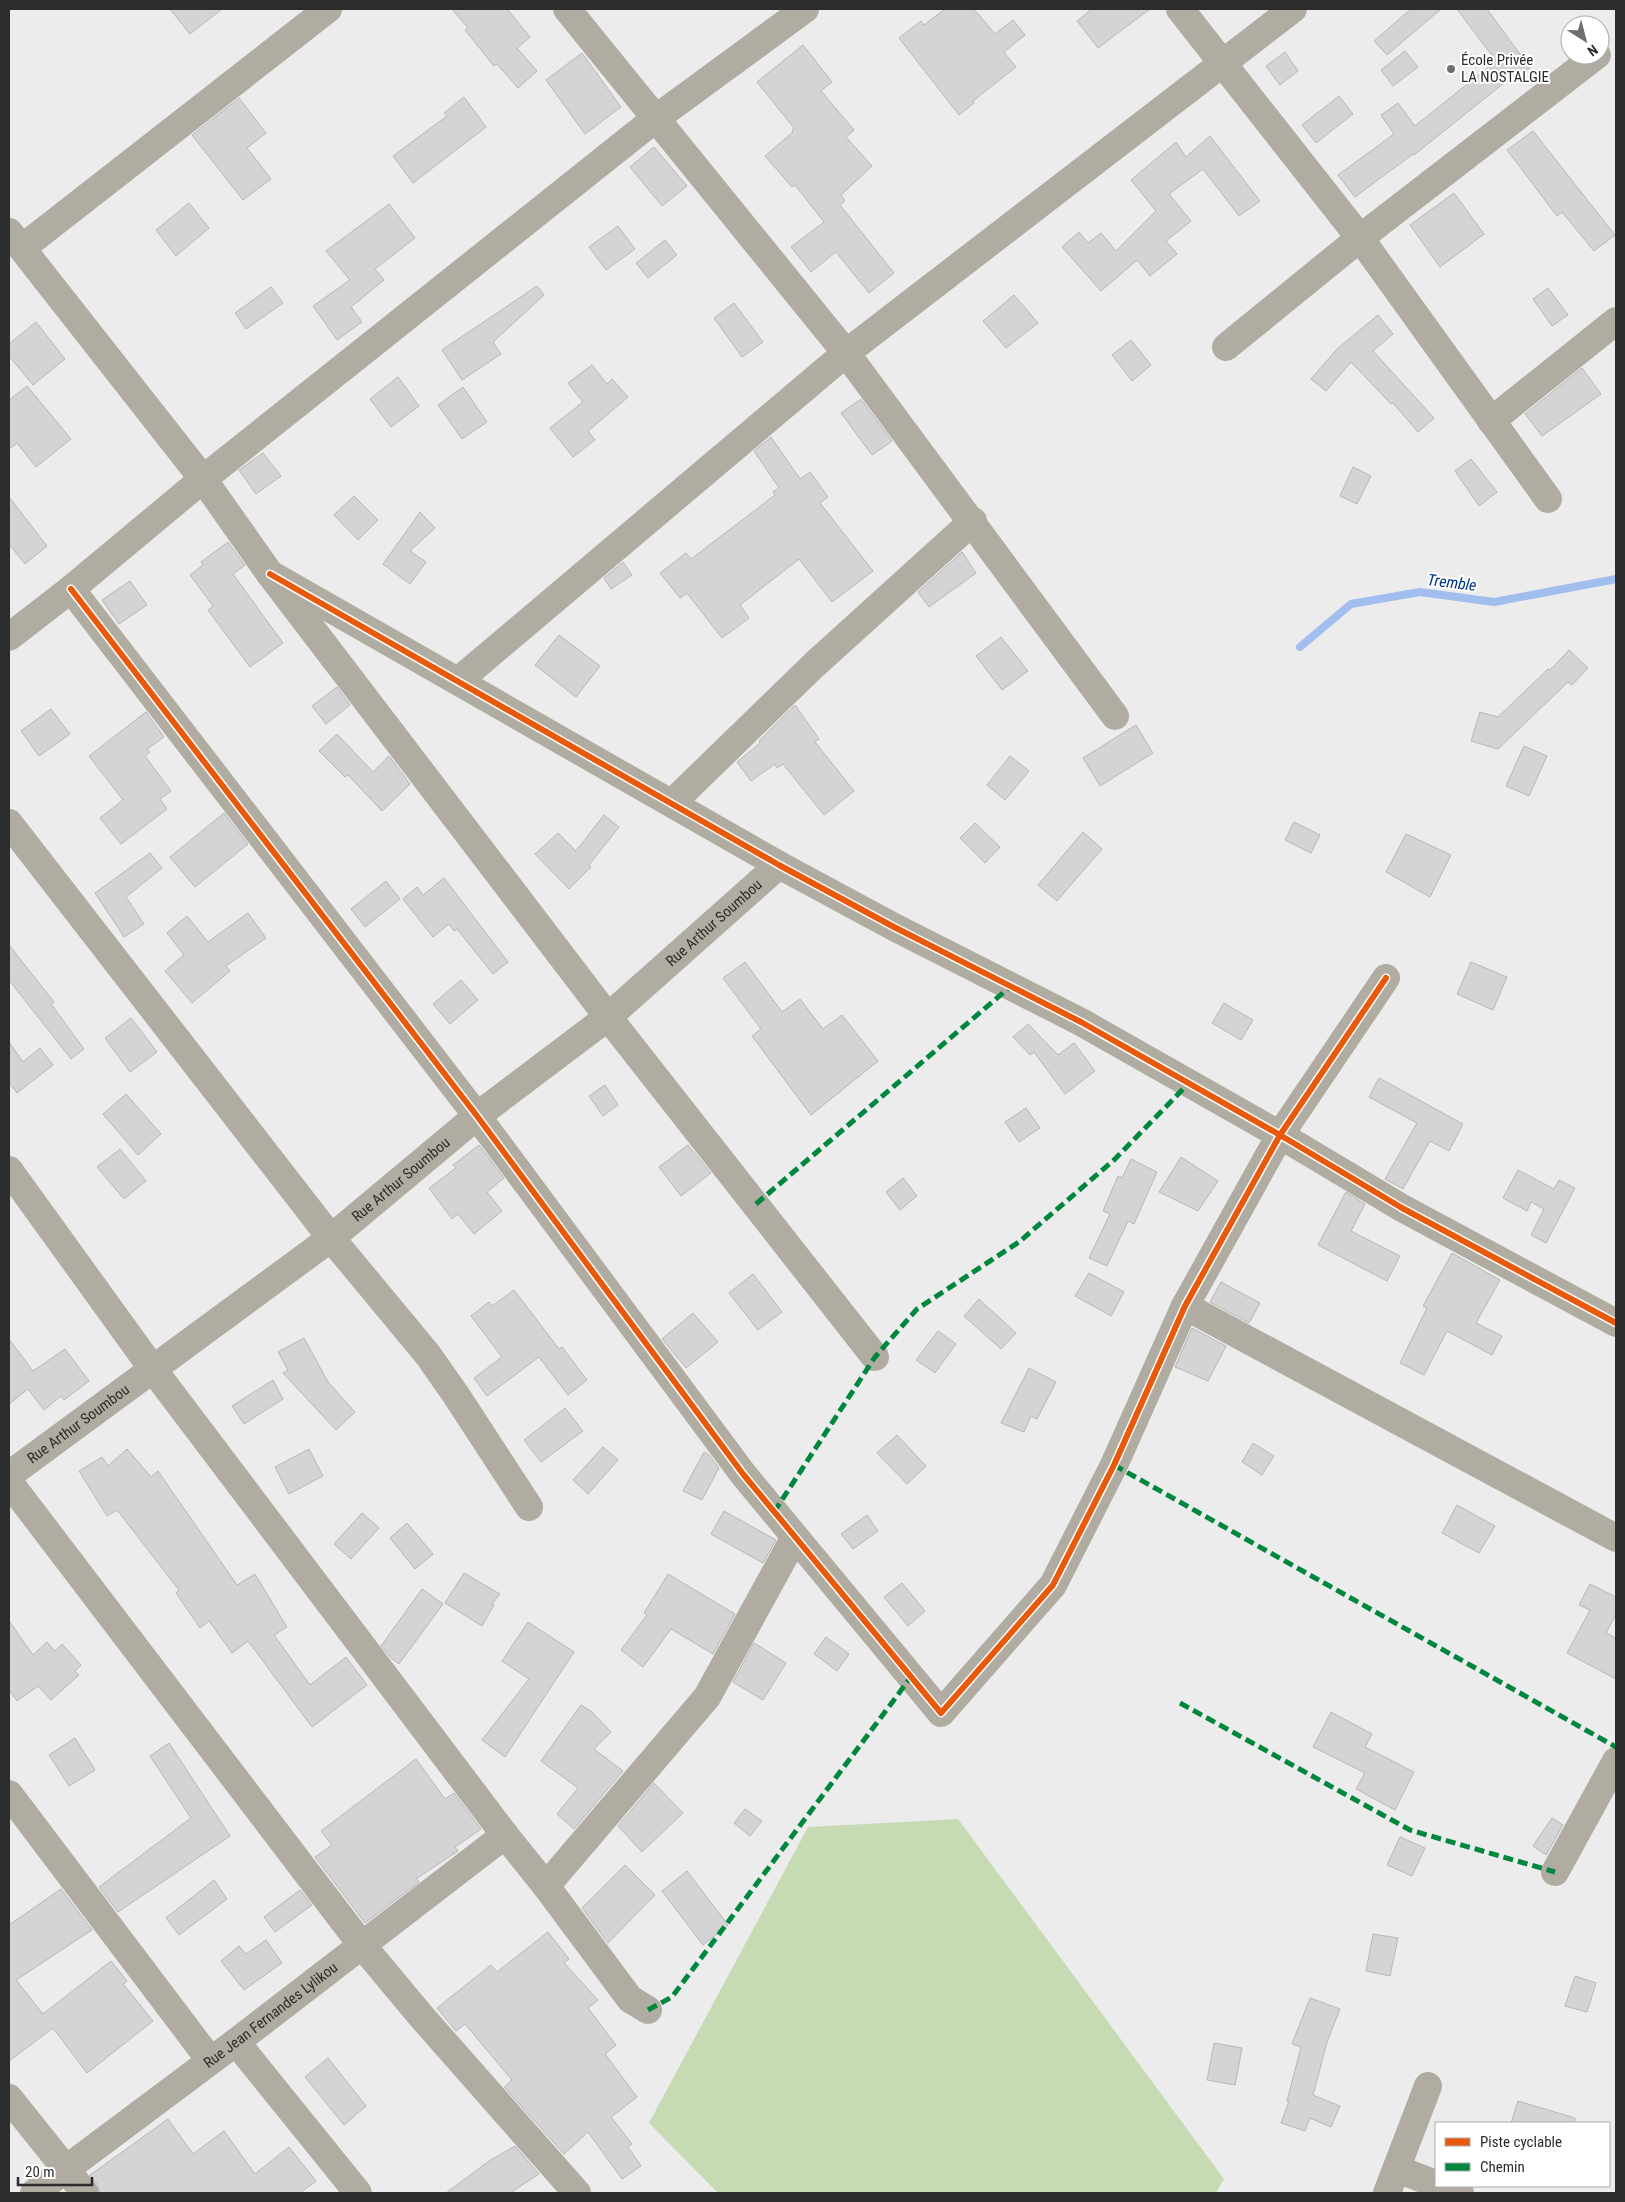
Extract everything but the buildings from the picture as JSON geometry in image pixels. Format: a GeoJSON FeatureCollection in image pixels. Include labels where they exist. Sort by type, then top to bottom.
{"type":"FeatureCollection","features":[{"type":"Feature","properties":{"kind":"street"},"geometry":{"type":"LineString","coordinates":[[328,9],[15,240],[203,479],[270,574],[608,1017],[875,1357]]}},
{"type":"Feature","properties":{"kind":"street"},"geometry":{"type":"LineString","coordinates":[[567,9],[846,353],[973,521],[1115,716]]}},
{"type":"Feature","properties":{"kind":"street"},"geometry":{"type":"LineString","coordinates":[[9,637],[71,589],[203,479],[655,119],[805,9]]}},
{"type":"Feature","properties":{"kind":"street"},"geometry":{"type":"LineString","coordinates":[[1180,9],[1360,238],[1548,499]]}},
{"type":"Feature","properties":{"kind":"street"},"geometry":{"type":"LineString","coordinates":[[458,681],[846,353],[1292,9]]}},
{"type":"Feature","properties":{"kind":"street"},"geometry":{"type":"LineString","coordinates":[[1226,347],[1360,238],[1585,65]]}},
{"type":"Feature","properties":{"kind":"street"},"geometry":{"type":"LineString","coordinates":[[1491,421],[1616,321]]}},
{"type":"Feature","properties":{"kind":"street"},"geometry":{"type":"LineString","coordinates":[[672,803],[814,665],[973,521]]}},
{"type":"Feature","properties":{"kind":"street"},"geometry":{"type":"LineString","coordinates":[[270,574],[779,865],[894,927],[1081,1022],[1280,1135],[1402,1208],[1616,1323]]}},
{"type":"Feature","properties":{"kind":"street"},"geometry":{"type":"LineString","coordinates":[[71,589],[477,1116],[743,1474],[941,1713],[1053,1585],[1114,1465],[1185,1306],[1280,1135],[1386,978]]}},
{"type":"Feature","properties":{"kind":"street"},"geometry":{"type":"LineString","coordinates":[[9,823],[331,1238],[428,1354],[528,1507]]}},
{"type":"Feature","properties":{"kind":"street","name":"Rue Arthur Soumbou"},"geometry":{"type":"LineString","coordinates":[[9,1474],[331,1238],[477,1116],[608,1017],[779,865]]}},
{"type":"Feature","properties":{"kind":"street"},"geometry":{"type":"LineString","coordinates":[[9,1170],[152,1368],[505,1835],[546,1886],[630,2000],[648,2010]]}},
{"type":"Feature","properties":{"kind":"street"},"geometry":{"type":"LineString","coordinates":[[1185,1306],[1616,1538]]}},
{"type":"Feature","properties":{"kind":"street"},"geometry":{"type":"LineString","coordinates":[[9,1482],[361,1944],[421,2016],[577,2193]]}},
{"type":"Feature","properties":{"kind":"street"},"geometry":{"type":"LineString","coordinates":[[546,1886],[707,1698],[795,1538]]}},
{"type":"Feature","properties":{"kind":"street"},"geometry":{"type":"LineString","coordinates":[[1555,1872],[1616,1761]]}},
{"type":"Feature","properties":{"kind":"street"},"geometry":{"type":"LineString","coordinates":[[9,1794],[210,2060]]}},
{"type":"Feature","properties":{"kind":"street","name":"Rue Jean Fernandes Lylikou"},"geometry":{"type":"LineString","coordinates":[[34,2193],[236,2042],[505,1835]]}},
{"type":"Feature","properties":{"kind":"street"},"geometry":{"type":"LineString","coordinates":[[236,2042],[358,2193]]}},
{"type":"Feature","properties":{"kind":"street"},"geometry":{"type":"LineString","coordinates":[[1428,2086],[1392,2181],[1435,2184]]}},
{"type":"Feature","properties":{"kind":"street"},"geometry":{"type":"LineString","coordinates":[[9,2098],[85,2193]]}},
{"type":"Feature","properties":{"kind":"street"},"geometry":{"type":"LineString","coordinates":[[1443,2187],[1460,2193]]}},
{"type":"Feature","properties":{"kind":"green space"},"geometry":{"type":"Polygon","coordinates":[[[958,1819],[1224,2179],[1216,2193],[718,2193],[649,2123],[808,1827],[958,1819]]]}},
{"type":"Feature","properties":{"kind":"waterway","name":"Tremble"},"geometry":{"type":"LineString","coordinates":[[1300,647],[1351,604],[1420,592],[1494,602],[1616,579]]}},
{"type":"Feature","properties":{"kind":"marked path"},"geometry":{"type":"LineString","coordinates":[[756,1204],[1011,986]]}},
{"type":"Feature","properties":{"kind":"marked path"},"geometry":{"type":"LineString","coordinates":[[774,1512],[875,1357],[917,1309],[1019,1242],[1114,1160],[1189,1083]]}},
{"type":"Feature","properties":{"kind":"marked path"},"geometry":{"type":"LineString","coordinates":[[1114,1465],[1616,1747]]}},
{"type":"Feature","properties":{"kind":"marked path"},"geometry":{"type":"LineString","coordinates":[[648,2010],[672,1997],[911,1677]]}},
{"type":"Feature","properties":{"kind":"marked path"},"geometry":{"type":"LineString","coordinates":[[1180,1703],[1410,1830],[1555,1872]]}},
{"type":"Feature","properties":{"kind":"cycle path"},"geometry":{"type":"LineString","coordinates":[[270,574],[779,865],[894,927],[1081,1022],[1280,1135],[1402,1208],[1616,1323]]}},
{"type":"Feature","properties":{"kind":"cycle path"},"geometry":{"type":"LineString","coordinates":[[71,589],[477,1116],[743,1474],[941,1713],[1053,1585],[1114,1465],[1185,1306],[1280,1135],[1386,978]]}},
{"type":"Feature","properties":{"kind":"place","name":"École Privée LA NOSTALGIE"},"geometry":{"type":"Point","coordinates":[1451,69]}}]}
